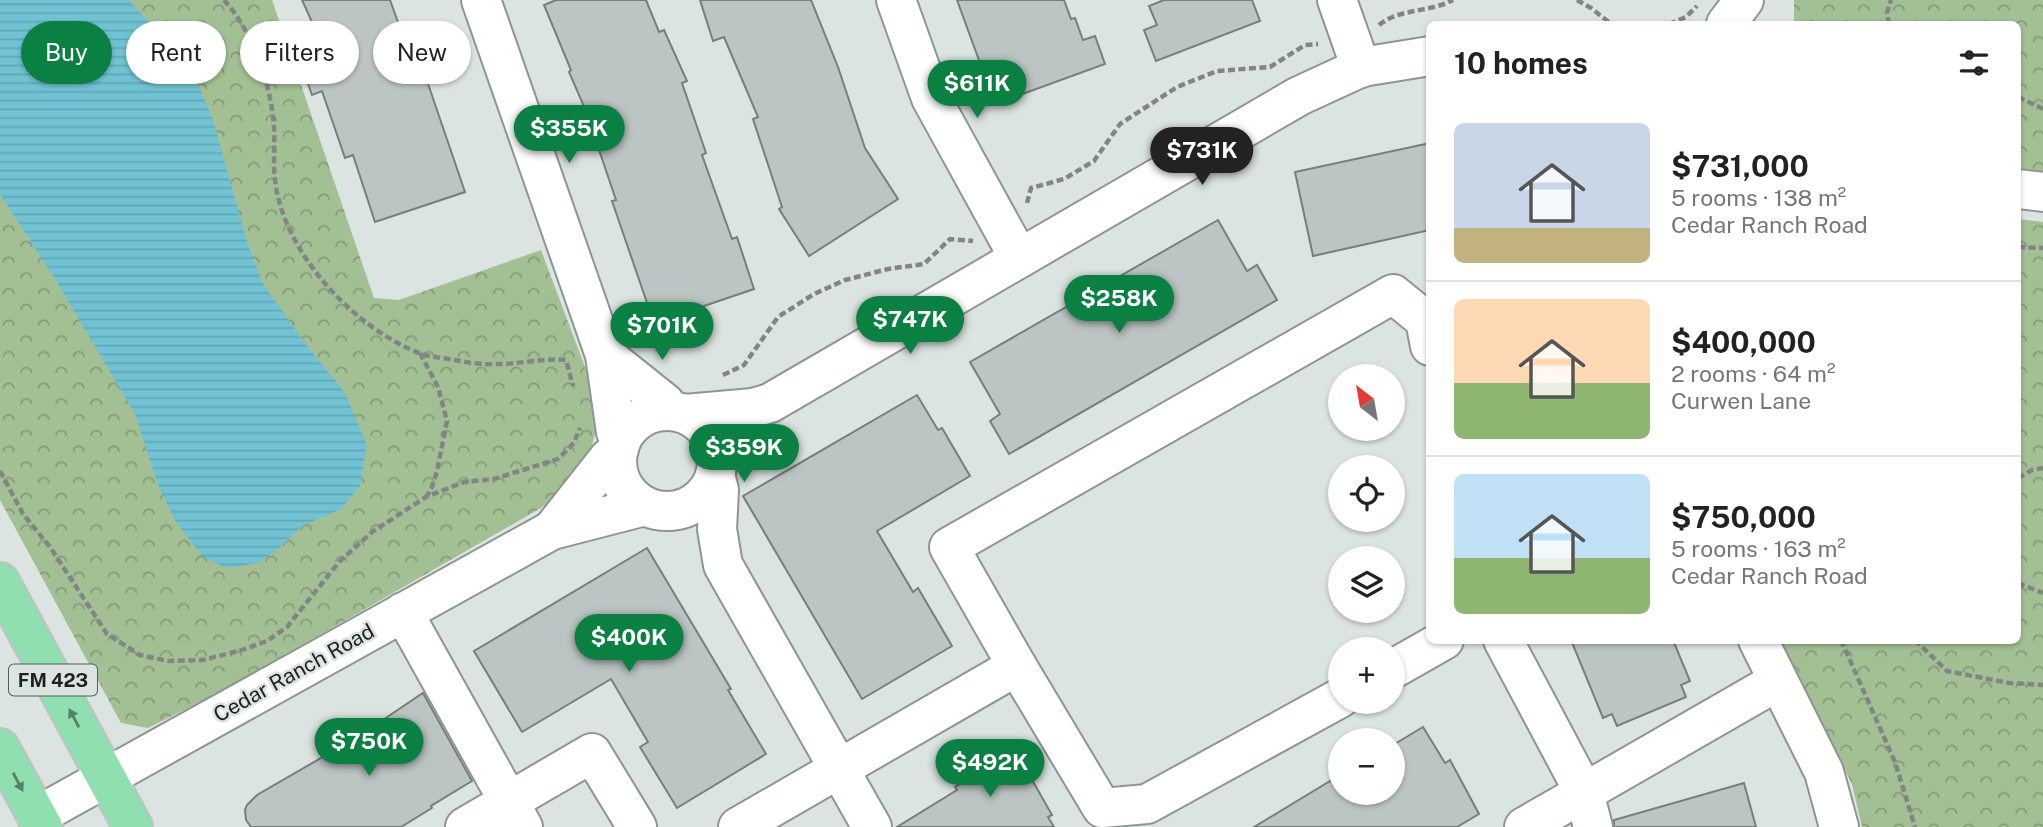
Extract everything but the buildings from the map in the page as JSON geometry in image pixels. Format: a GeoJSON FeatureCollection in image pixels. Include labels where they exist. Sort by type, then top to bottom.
{"type":"FeatureCollection","features":[{"type":"Feature","properties":{"kind":"main road","name":"FM 423"},"geometry":{"type":"LineString","coordinates":[[0,582],[133,827]]}},
{"type":"Feature","properties":{"kind":"main road"},"geometry":{"type":"LineString","coordinates":[[0,747],[40,821]]}},
{"type":"Feature","properties":{"kind":"street"},"geometry":{"type":"LineString","coordinates":[[481,0],[605,355],[620,445]]}},
{"type":"Feature","properties":{"kind":"street"},"geometry":{"type":"LineString","coordinates":[[896,0],[931,98],[1019,258]]}},
{"type":"Feature","properties":{"kind":"street"},"geometry":{"type":"LineString","coordinates":[[1337,0],[1361,68]]}},
{"type":"Feature","properties":{"kind":"street"},"geometry":{"type":"LineString","coordinates":[[1728,21],[1744,0]]}},
{"type":"Feature","properties":{"kind":"street"},"geometry":{"type":"LineString","coordinates":[[1752,0],[1754,21]]}},
{"type":"Feature","properties":{"kind":"street"},"geometry":{"type":"LineString","coordinates":[[872,827],[723,565],[695,541],[670,528],[650,508],[635,500],[621,481],[617,457],[620,445],[631,427],[650,414],[753,408],[770,403],[1299,96],[1361,68],[1426,57]]}},
{"type":"Feature","properties":{"kind":"street"},"geometry":{"type":"LineString","coordinates":[[2021,189],[2043,192]]}},
{"type":"Feature","properties":{"kind":"street"},"geometry":{"type":"LineString","coordinates":[[1328,705],[1147,804],[1102,808],[949,547],[1393,294],[1425,320],[1426,325]]}},
{"type":"Feature","properties":{"kind":"street"},"geometry":{"type":"LineString","coordinates":[[605,355],[677,413],[705,428],[712,438],[719,490],[717,530],[723,565]]}},
{"type":"Feature","properties":{"kind":"street"},"geometry":{"type":"LineString","coordinates":[[650,508],[681,510],[703,497],[717,469],[770,403]]}},
{"type":"Feature","properties":{"kind":"street","name":"Cedar Ranch Road"},"geometry":{"type":"LineString","coordinates":[[552,530],[620,445]]}},
{"type":"Feature","properties":{"kind":"street","name":"Cedar Ranch Road"},"geometry":{"type":"LineString","coordinates":[[40,821],[106,778],[552,530],[650,508]]}},
{"type":"Feature","properties":{"kind":"street"},"geometry":{"type":"LineString","coordinates":[[403,612],[516,815]]}},
{"type":"Feature","properties":{"kind":"street"},"geometry":{"type":"LineString","coordinates":[[1405,662],[1437,644]]}},
{"type":"Feature","properties":{"kind":"street"},"geometry":{"type":"LineString","coordinates":[[1505,644],[1588,810]]}},
{"type":"Feature","properties":{"kind":"street"},"geometry":{"type":"LineString","coordinates":[[1760,644],[1824,772],[1839,827]]}},
{"type":"Feature","properties":{"kind":"street"},"geometry":{"type":"LineString","coordinates":[[738,827],[1017,666]]}},
{"type":"Feature","properties":{"kind":"street"},"geometry":{"type":"LineString","coordinates":[[1524,827],[1588,810],[1778,681]]}},
{"type":"Feature","properties":{"kind":"street"},"geometry":{"type":"LineString","coordinates":[[465,827],[516,815],[592,753],[637,827]]}},
{"type":"Feature","properties":{"kind":"path"},"geometry":{"type":"LineString","coordinates":[[225,0],[240,18],[261,67],[274,124],[275,180],[281,209],[303,255],[336,296],[384,335],[420,353],[457,361],[497,365],[566,360],[576,396]]}},
{"type":"Feature","properties":{"kind":"path"},"geometry":{"type":"LineString","coordinates":[[1577,0],[1607,21]]}},
{"type":"Feature","properties":{"kind":"path"},"geometry":{"type":"LineString","coordinates":[[1676,21],[1686,17],[1702,0]]}},
{"type":"Feature","properties":{"kind":"path"},"geometry":{"type":"LineString","coordinates":[[1888,21],[1887,13],[1891,0]]}},
{"type":"Feature","properties":{"kind":"path"},"geometry":{"type":"LineString","coordinates":[[2021,98],[2043,109]]}},
{"type":"Feature","properties":{"kind":"path"},"geometry":{"type":"LineString","coordinates":[[2021,247],[2043,248]]}},
{"type":"Feature","properties":{"kind":"path"},"geometry":{"type":"LineString","coordinates":[[420,353],[438,387],[447,421],[437,471],[426,497]]}},
{"type":"Feature","properties":{"kind":"path"},"geometry":{"type":"LineString","coordinates":[[0,471],[23,514],[50,547],[107,634],[140,655],[168,661],[203,660],[267,641],[287,627],[330,572],[372,532],[426,497],[464,482],[494,479],[558,459],[574,443],[581,422]]}},
{"type":"Feature","properties":{"kind":"path"},"geometry":{"type":"LineString","coordinates":[[2021,476],[2043,468]]}},
{"type":"Feature","properties":{"kind":"path"},"geometry":{"type":"LineString","coordinates":[[2021,584],[2043,593]]}},
{"type":"Feature","properties":{"kind":"path"},"geometry":{"type":"LineString","coordinates":[[1843,644],[1895,762],[1916,827]]}},
{"type":"Feature","properties":{"kind":"path"},"geometry":{"type":"LineString","coordinates":[[1918,644],[1947,671],[2009,683],[2043,685]]}},
{"type":"Feature","properties":{"kind":"green space"},"geometry":{"type":"Polygon","coordinates":[[[0,0],[272,0],[279,21],[240,21],[240,84],[301,84],[374,298],[399,300],[541,250],[594,391],[596,430],[587,466],[568,490],[224,690],[148,728],[121,723],[0,500],[0,0]]]}},
{"type":"Feature","properties":{"kind":"green space"},"geometry":{"type":"Polygon","coordinates":[[[1794,0],[2043,0],[2043,172],[2021,168],[2021,21],[1794,21],[1794,0]]]}},
{"type":"Feature","properties":{"kind":"green space"},"geometry":{"type":"Polygon","coordinates":[[[2021,219],[2043,222],[2043,827],[1862,827],[1852,784],[1780,644],[2021,644],[2021,219]]]}},
{"type":"Feature","properties":{"kind":"water"},"geometry":{"type":"Polygon","coordinates":[[[0,0],[129,0],[148,21],[126,21],[126,84],[198,84],[213,120],[248,245],[263,284],[345,393],[367,445],[360,486],[341,509],[304,525],[258,563],[226,568],[202,556],[176,522],[158,485],[135,414],[55,279],[0,194],[0,0]]]}}]}
